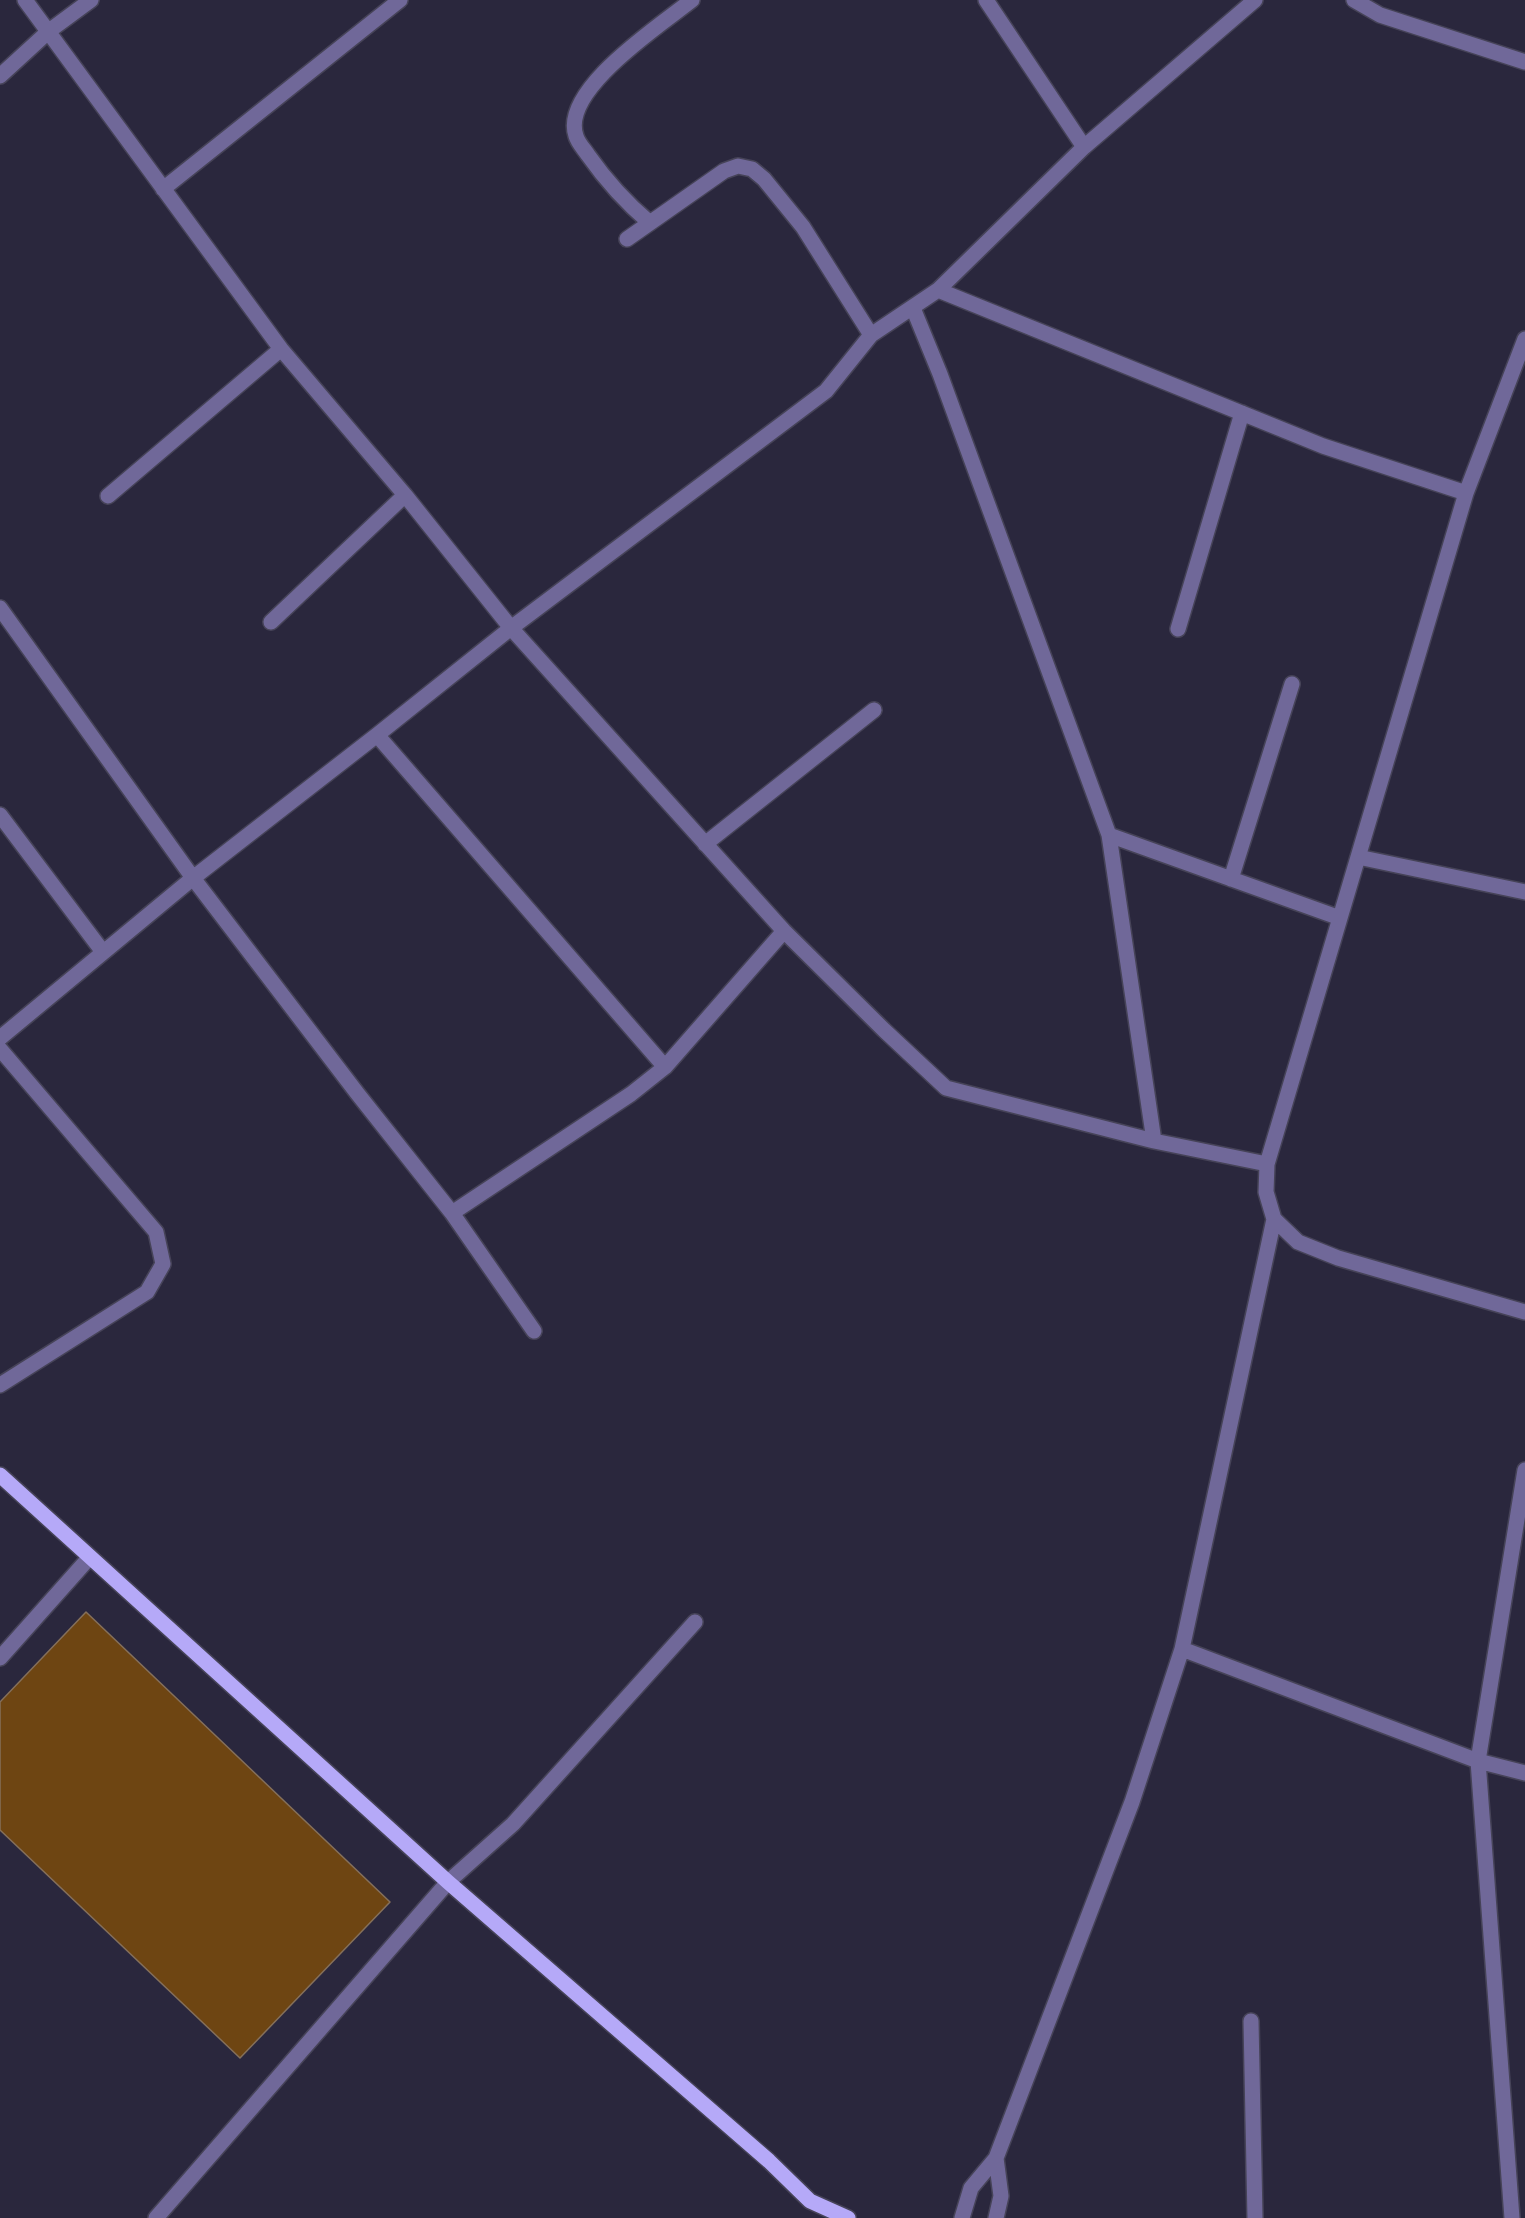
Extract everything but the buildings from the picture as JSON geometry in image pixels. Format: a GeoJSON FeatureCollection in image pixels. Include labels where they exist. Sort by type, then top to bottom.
{"type":"FeatureCollection","features":[{"type":"Feature","properties":{"kind":"main road"},"geometry":{"type":"LineString","coordinates":[[0,1475],[448,1882],[769,2161],[810,2201],[848,2218]]}},
{"type":"Feature","properties":{"kind":"main road"},"geometry":{"type":"LineString","coordinates":[[810,2201],[816,2218]]}},
{"type":"Feature","properties":{"kind":"street"},"geometry":{"type":"LineString","coordinates":[[25,0],[281,349],[405,495],[511,628],[784,931],[946,1088],[1154,1141],[1267,1164]]}},
{"type":"Feature","properties":{"kind":"street"},"geometry":{"type":"LineString","coordinates":[[0,76],[49,32],[91,0]]}},
{"type":"Feature","properties":{"kind":"street"},"geometry":{"type":"LineString","coordinates":[[163,189],[400,0]]}},
{"type":"Feature","properties":{"kind":"street"},"geometry":{"type":"LineString","coordinates":[[650,223],[620,197],[576,138],[573,124],[576,111],[586,91],[618,58],[692,0]]}},
{"type":"Feature","properties":{"kind":"street"},"geometry":{"type":"LineString","coordinates":[[986,0],[1084,147]]}},
{"type":"Feature","properties":{"kind":"street"},"geometry":{"type":"LineString","coordinates":[[0,1038],[193,878],[511,628],[826,391],[872,335],[938,290],[1084,147],[1255,0]]}},
{"type":"Feature","properties":{"kind":"street"},"geometry":{"type":"LineString","coordinates":[[1353,0],[1380,15],[1525,62]]}},
{"type":"Feature","properties":{"kind":"street"},"geometry":{"type":"LineString","coordinates":[[627,239],[724,171],[738,166],[752,169],[764,179],[803,227],[872,335]]}},
{"type":"Feature","properties":{"kind":"street"},"geometry":{"type":"LineString","coordinates":[[938,290],[1323,446],[1466,493]]}},
{"type":"Feature","properties":{"kind":"street"},"geometry":{"type":"LineString","coordinates":[[913,308],[940,374],[1109,835],[1154,1141]]}},
{"type":"Feature","properties":{"kind":"street"},"geometry":{"type":"LineString","coordinates":[[962,2218],[971,2188],[996,2158],[1132,1802],[1182,1649],[1274,1219],[1266,1192],[1267,1164],[1466,493],[1525,339]]}},
{"type":"Feature","properties":{"kind":"street"},"geometry":{"type":"LineString","coordinates":[[108,496],[281,349]]}},
{"type":"Feature","properties":{"kind":"street"},"geometry":{"type":"LineString","coordinates":[[1178,629],[1242,413]]}},
{"type":"Feature","properties":{"kind":"street"},"geometry":{"type":"LineString","coordinates":[[271,622],[405,495]]}},
{"type":"Feature","properties":{"kind":"street"},"geometry":{"type":"LineString","coordinates":[[0,608],[193,878],[452,1213],[534,1331]]}},
{"type":"Feature","properties":{"kind":"street"},"geometry":{"type":"LineString","coordinates":[[1231,879],[1292,684]]}},
{"type":"Feature","properties":{"kind":"street"},"geometry":{"type":"LineString","coordinates":[[705,844],[874,710]]}},
{"type":"Feature","properties":{"kind":"street"},"geometry":{"type":"LineString","coordinates":[[377,735],[665,1066]]}},
{"type":"Feature","properties":{"kind":"street"},"geometry":{"type":"LineString","coordinates":[[0,815],[103,952]]}},
{"type":"Feature","properties":{"kind":"street"},"geometry":{"type":"LineString","coordinates":[[1109,835],[1340,918]]}},
{"type":"Feature","properties":{"kind":"street"},"geometry":{"type":"LineString","coordinates":[[1358,857],[1525,892]]}},
{"type":"Feature","properties":{"kind":"street"},"geometry":{"type":"LineString","coordinates":[[452,1213],[631,1094],[665,1066],[784,931]]}},
{"type":"Feature","properties":{"kind":"street"},"geometry":{"type":"LineString","coordinates":[[0,1049],[156,1232],[163,1264],[147,1292],[0,1385]]}},
{"type":"Feature","properties":{"kind":"street"},"geometry":{"type":"LineString","coordinates":[[1274,1219],[1298,1242],[1338,1258],[1525,1312]]}},
{"type":"Feature","properties":{"kind":"street"},"geometry":{"type":"LineString","coordinates":[[1512,2218],[1478,1761],[1525,1470]]}},
{"type":"Feature","properties":{"kind":"street"},"geometry":{"type":"LineString","coordinates":[[0,1658],[89,1558]]}},
{"type":"Feature","properties":{"kind":"street"},"geometry":{"type":"LineString","coordinates":[[156,2218],[448,1882],[513,1824],[695,1622]]}},
{"type":"Feature","properties":{"kind":"street"},"geometry":{"type":"LineString","coordinates":[[1182,1649],[1478,1761],[1525,1773]]}},
{"type":"Feature","properties":{"kind":"street"},"geometry":{"type":"LineString","coordinates":[[1251,2021],[1255,2218]]}},
{"type":"Feature","properties":{"kind":"street"},"geometry":{"type":"LineString","coordinates":[[996,2158],[1001,2196],[996,2218]]}}]}
